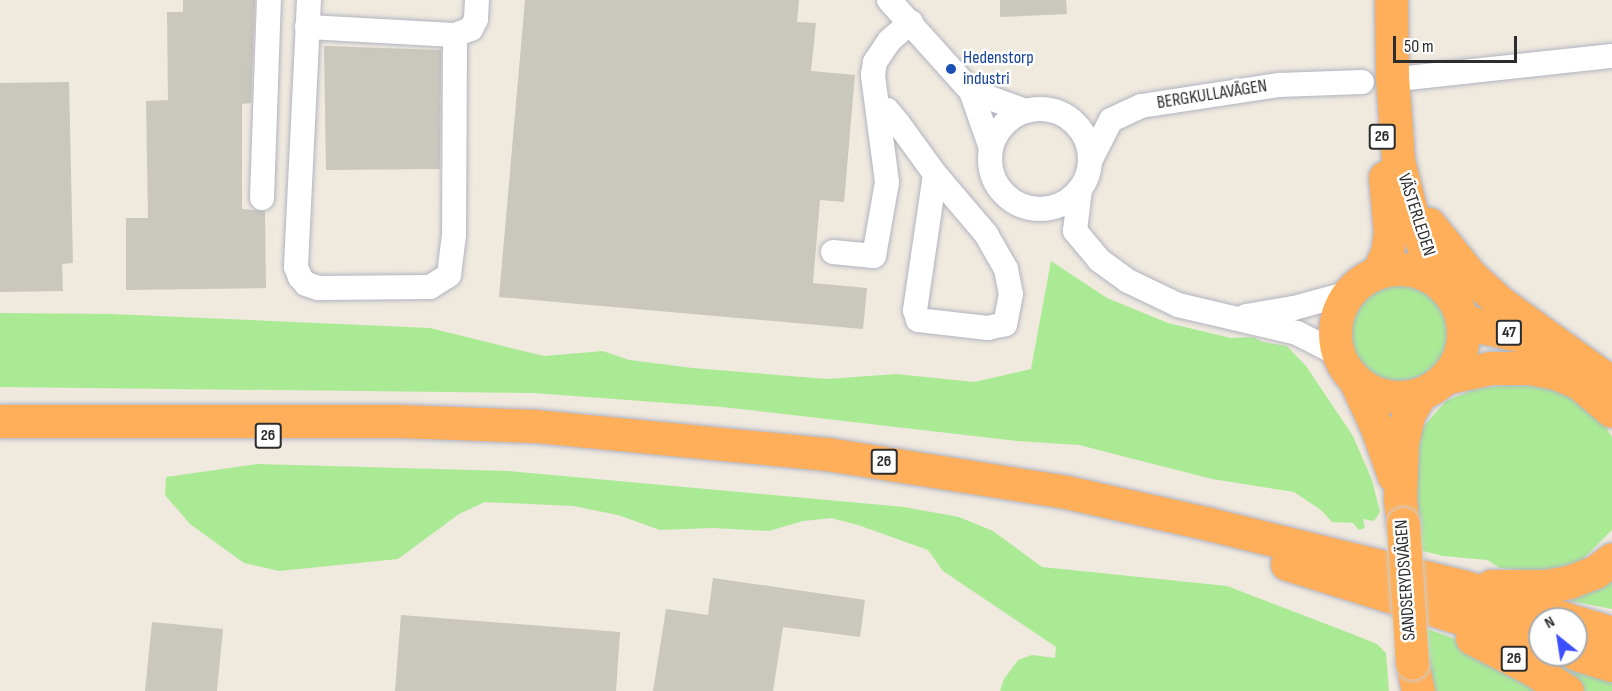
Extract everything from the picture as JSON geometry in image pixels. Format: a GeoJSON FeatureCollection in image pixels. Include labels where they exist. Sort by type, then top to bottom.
{"type":"FeatureCollection","features":[{"type":"Feature","properties":{"kind":"highway","name":"VÄSTERLEDEN"},"geometry":{"type":"LineString","coordinates":[[1378,272],[1387,253],[1390,232],[1382,129],[1379,0]]}},
{"type":"Feature","properties":{"kind":"highway","name":"VÄSTERLEDEN"},"geometry":{"type":"LineString","coordinates":[[1391,0],[1394,122],[1405,188],[1422,243],[1442,285]]}},
{"type":"Feature","properties":{"kind":"highway","name":"26"},"geometry":{"type":"LineString","coordinates":[[1405,188],[1435,233],[1471,276],[1502,304],[1557,345]]}},
{"type":"Feature","properties":{"kind":"highway","name":"26"},"geometry":{"type":"LineString","coordinates":[[1433,386],[1461,351],[1462,319],[1458,306],[1442,285],[1431,277],[1412,270],[1392,268],[1362,280],[1349,293],[1338,312],[1335,330],[1336,353],[1355,380],[1380,394],[1407,397],[1433,386],[1490,368],[1530,368],[1557,373],[1579,383],[1612,411]]}},
{"type":"Feature","properties":{"kind":"highway","name":"47"},"geometry":{"type":"LineString","coordinates":[[1462,319],[1486,328],[1557,345],[1612,383]]}},
{"type":"Feature","properties":{"kind":"highway","name":"SANDSERYDSVÄGEN"},"geometry":{"type":"LineString","coordinates":[[1355,380],[1385,447],[1402,511]]}},
{"type":"Feature","properties":{"kind":"highway","name":"SANDSERYDSVÄGEN"},"geometry":{"type":"LineString","coordinates":[[1414,682],[1402,511],[1405,426],[1413,404],[1433,386]]}},
{"type":"Feature","properties":{"kind":"highway","name":"26"},"geometry":{"type":"LineString","coordinates":[[0,421],[400,421],[534,426],[826,454],[1066,492],[1220,526],[1462,586],[1544,586],[1569,582],[1595,572],[1612,559]]}},
{"type":"Feature","properties":{"kind":"highway","name":"26"},"geometry":{"type":"LineString","coordinates":[[0,435],[398,437],[536,442],[827,470],[947,487],[1190,537],[1313,571],[1378,594],[1491,647],[1567,691]]}},
{"type":"Feature","properties":{"kind":"highway"},"geometry":{"type":"LineString","coordinates":[[1462,586],[1528,607]]}},
{"type":"Feature","properties":{"kind":"highway"},"geometry":{"type":"LineString","coordinates":[[1378,594],[1528,639]]}},
{"type":"Feature","properties":{"kind":"highway"},"geometry":{"type":"LineString","coordinates":[[1588,626],[1612,633]]}},
{"type":"Feature","properties":{"kind":"highway"},"geometry":{"type":"LineString","coordinates":[[1588,658],[1612,665]]}},
{"type":"Feature","properties":{"kind":"street"},"geometry":{"type":"LineString","coordinates":[[262,198],[269,0]]}},
{"type":"Feature","properties":{"kind":"street"},"geometry":{"type":"LineString","coordinates":[[309,0],[296,267],[306,284],[318,288],[430,287],[449,275],[454,236],[455,35]]}},
{"type":"Feature","properties":{"kind":"street"},"geometry":{"type":"LineString","coordinates":[[307,27],[455,35],[471,29],[476,19],[477,0]]}},
{"type":"Feature","properties":{"kind":"street"},"geometry":{"type":"LineString","coordinates":[[889,0],[971,91],[991,148],[990,166],[995,182],[1013,202],[1075,231],[1099,260],[1128,281],[1178,305],[1297,333],[1336,353]]}},
{"type":"Feature","properties":{"kind":"street"},"geometry":{"type":"LineString","coordinates":[[833,252],[874,256],[887,182],[873,75],[875,62],[889,41],[911,22]]}},
{"type":"Feature","properties":{"kind":"street"},"geometry":{"type":"LineString","coordinates":[[1408,78],[1612,56]]}},
{"type":"Feature","properties":{"kind":"street","name":"BERGKULLAVÄGEN"},"geometry":{"type":"LineString","coordinates":[[1111,120],[1141,106],[1171,101],[1279,85],[1362,82]]}},
{"type":"Feature","properties":{"kind":"street"},"geometry":{"type":"LineString","coordinates":[[971,91],[1025,111],[1051,110],[1074,122],[1086,140],[1090,160],[1089,173],[1080,189],[1075,231]]}},
{"type":"Feature","properties":{"kind":"street"},"geometry":{"type":"LineString","coordinates":[[879,108],[887,110],[935,174],[986,234],[1006,269],[1011,294],[1005,324],[988,328],[918,320],[915,310],[935,174]]}},
{"type":"Feature","properties":{"kind":"street"},"geometry":{"type":"LineString","coordinates":[[991,148],[1003,125],[1025,111]]}},
{"type":"Feature","properties":{"kind":"street"},"geometry":{"type":"LineString","coordinates":[[1074,122],[1111,120]]}},
{"type":"Feature","properties":{"kind":"street"},"geometry":{"type":"LineString","coordinates":[[1090,160],[1111,120]]}},
{"type":"Feature","properties":{"kind":"street"},"geometry":{"type":"LineString","coordinates":[[1029,208],[1058,206],[1080,189]]}},
{"type":"Feature","properties":{"kind":"street"},"geometry":{"type":"LineString","coordinates":[[1231,317],[1294,308],[1349,293]]}},
{"type":"Feature","properties":{"kind":"green space"},"geometry":{"type":"Polygon","coordinates":[[[1051,261],[1107,298],[1168,323],[1231,338],[1253,337],[1263,342],[1287,346],[1306,366],[1353,436],[1372,480],[1380,512],[1374,521],[1363,519],[1365,528],[1359,530],[1353,523],[1332,522],[1321,510],[1294,492],[1212,479],[1079,445],[1017,441],[723,407],[533,393],[0,387],[0,313],[112,314],[430,328],[544,356],[603,351],[629,360],[693,368],[827,379],[896,374],[974,382],[1031,369],[1051,261]]]}},
{"type":"Feature","properties":{"kind":"green space"},"geometry":{"type":"Polygon","coordinates":[[[1402,281],[1422,285],[1439,296],[1450,313],[1454,333],[1450,353],[1439,370],[1422,381],[1402,385],[1382,381],[1365,370],[1354,353],[1350,333],[1354,313],[1365,296],[1382,285],[1402,281]]]}},
{"type":"Feature","properties":{"kind":"green space"},"geometry":{"type":"Polygon","coordinates":[[[1506,385],[1556,387],[1601,419],[1612,437],[1612,530],[1580,562],[1542,572],[1500,568],[1487,560],[1443,556],[1419,550],[1411,472],[1416,435],[1446,401],[1475,389],[1506,385]]]}},
{"type":"Feature","properties":{"kind":"green space"},"geometry":{"type":"Polygon","coordinates":[[[257,464],[508,471],[904,507],[959,517],[993,531],[1042,567],[1227,586],[1377,644],[1386,653],[1389,691],[1000,691],[1004,679],[1018,660],[1032,655],[1055,658],[1056,647],[943,571],[928,550],[858,525],[831,518],[803,521],[769,531],[713,528],[660,530],[618,515],[573,506],[485,502],[459,514],[398,559],[279,571],[244,563],[190,524],[165,495],[166,477],[257,464]]]}},
{"type":"Feature","properties":{"kind":"green space"},"geometry":{"type":"Polygon","coordinates":[[[1612,577],[1612,609],[1571,601],[1603,583],[1612,577]]]}},
{"type":"Feature","properties":{"kind":"green space"},"geometry":{"type":"Polygon","coordinates":[[[1425,628],[1475,646],[1553,691],[1434,691],[1425,628]]]}},
{"type":"Feature","properties":{"kind":"green space"},"geometry":{"type":"Polygon","coordinates":[[[1548,667],[1570,667],[1612,682],[1612,691],[1582,691],[1548,667]]]}},
{"type":"Feature","properties":{"kind":"building"},"geometry":{"type":"Polygon","coordinates":[[[183,0],[255,0],[251,103],[242,104],[242,209],[265,211],[266,288],[126,290],[126,218],[148,218],[146,101],[168,100],[167,12],[183,12],[183,0]]]}},
{"type":"Feature","properties":{"kind":"building"},"geometry":{"type":"Polygon","coordinates":[[[525,0],[799,0],[797,22],[816,23],[811,71],[855,75],[844,202],[820,200],[813,283],[867,288],[863,329],[499,297],[525,0]]]}},
{"type":"Feature","properties":{"kind":"building"},"geometry":{"type":"Polygon","coordinates":[[[1000,0],[1066,0],[1067,14],[1000,17],[1000,0]]]}},
{"type":"Feature","properties":{"kind":"building"},"geometry":{"type":"Polygon","coordinates":[[[324,46],[441,50],[440,169],[326,170],[324,46]]]}},
{"type":"Feature","properties":{"kind":"building"},"geometry":{"type":"Polygon","coordinates":[[[69,82],[73,263],[62,264],[63,291],[0,292],[0,83],[69,82]]]}},
{"type":"Feature","properties":{"kind":"building"},"geometry":{"type":"Polygon","coordinates":[[[713,578],[865,600],[860,637],[783,627],[773,691],[653,691],[666,609],[708,615],[713,578]]]}},
{"type":"Feature","properties":{"kind":"building"},"geometry":{"type":"Polygon","coordinates":[[[401,615],[620,632],[616,691],[395,691],[401,615]]]}},
{"type":"Feature","properties":{"kind":"building"},"geometry":{"type":"Polygon","coordinates":[[[152,622],[223,629],[217,691],[145,691],[152,622]]]}},
{"type":"Feature","properties":{"kind":"place","name":"Hedenstorp industri"},"geometry":{"type":"Point","coordinates":[951,69]}}]}
